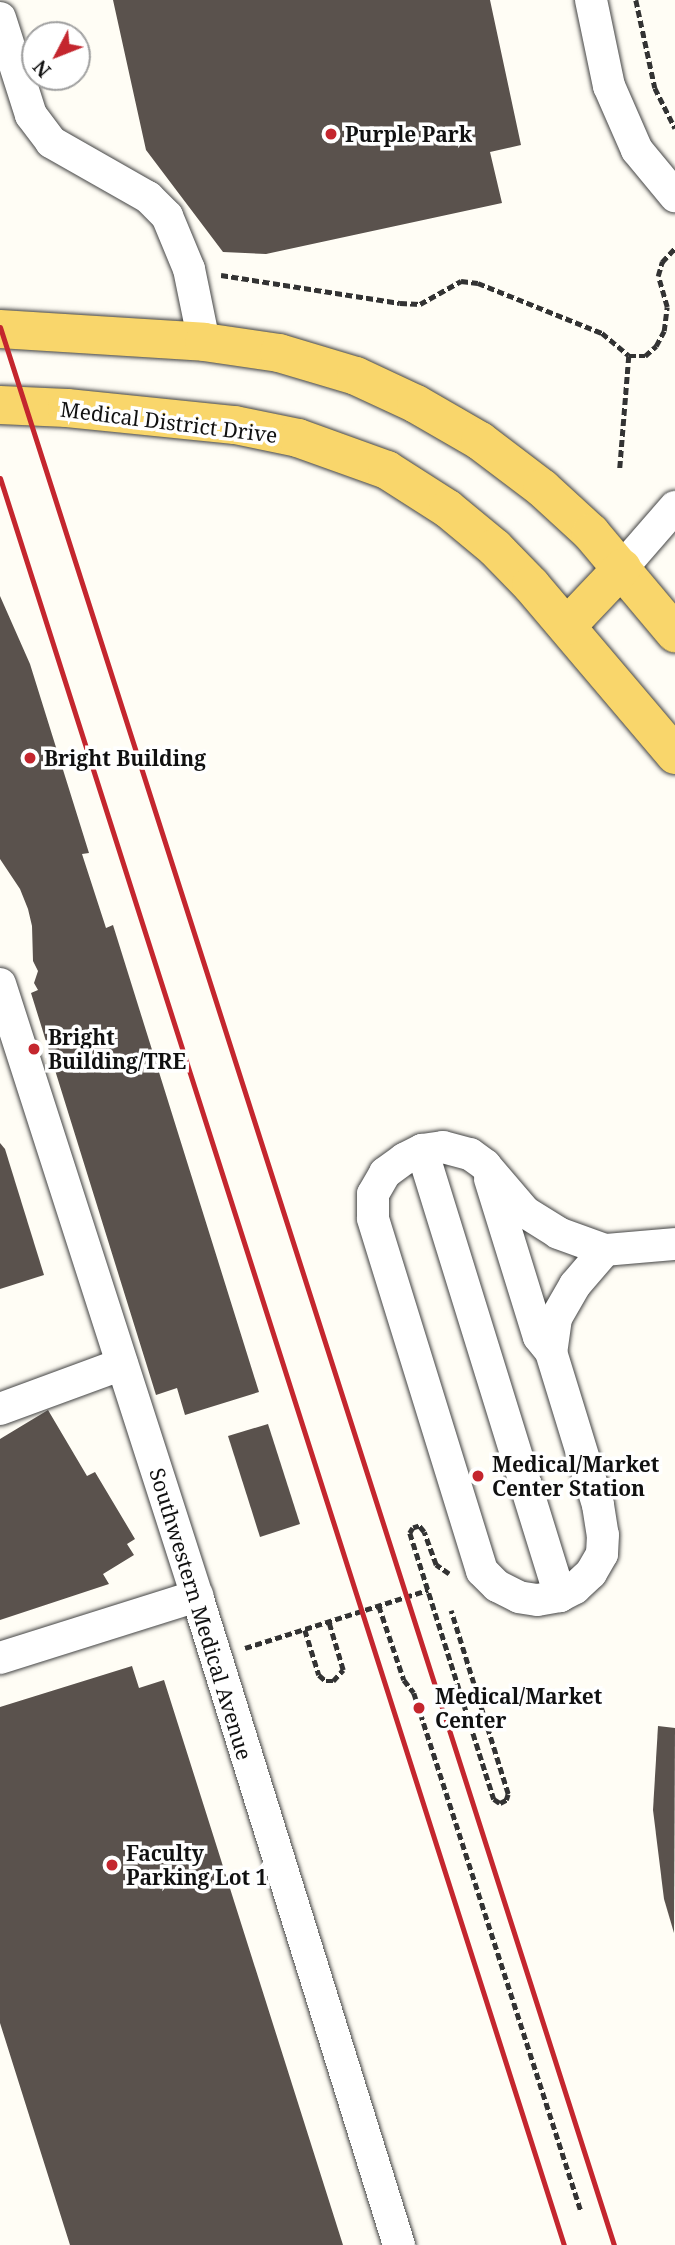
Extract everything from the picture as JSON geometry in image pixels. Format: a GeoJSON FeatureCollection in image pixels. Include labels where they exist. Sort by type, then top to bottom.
{"type":"FeatureCollection","features":[{"type":"Feature","properties":{"kind":"main road"},"geometry":{"type":"LineString","coordinates":[[0,329],[204,342],[279,353],[356,376],[416,404],[480,441],[542,488],[591,533],[675,633]]}},
{"type":"Feature","properties":{"kind":"main road","name":"Medical District Drive"},"geometry":{"type":"LineString","coordinates":[[0,405],[67,408],[235,425],[298,438],[335,449],[387,470],[448,509],[495,548],[567,626],[675,755]]}},
{"type":"Feature","properties":{"kind":"main road"},"geometry":{"type":"LineString","coordinates":[[567,626],[622,568]]}},
{"type":"Feature","properties":{"kind":"street"},"geometry":{"type":"LineString","coordinates":[[591,0],[609,86],[637,150],[675,196]]}},
{"type":"Feature","properties":{"kind":"street"},"geometry":{"type":"LineString","coordinates":[[0,18],[31,115],[51,142],[148,197],[167,216],[189,270],[204,342]]}},
{"type":"Feature","properties":{"kind":"street"},"geometry":{"type":"LineString","coordinates":[[622,568],[675,507]]}},
{"type":"Feature","properties":{"kind":"street","name":"Southwestern Medical Avenue"},"geometry":{"type":"LineString","coordinates":[[0,984],[11,1053],[122,1364],[399,2245]]}},
{"type":"Feature","properties":{"kind":"street"},"geometry":{"type":"LineString","coordinates":[[485,1165],[539,1336],[551,1352],[598,1505],[603,1535],[602,1554],[591,1573],[575,1588],[560,1596],[537,1600],[519,1597],[497,1586],[482,1571],[373,1218],[373,1194],[385,1173],[422,1150],[443,1147],[470,1154],[485,1165],[525,1212],[558,1233],[605,1250],[675,1244]]}},
{"type":"Feature","properties":{"kind":"street"},"geometry":{"type":"LineString","coordinates":[[422,1150],[560,1596]]}},
{"type":"Feature","properties":{"kind":"street"},"geometry":{"type":"LineString","coordinates":[[551,1352],[556,1318],[575,1285],[605,1250]]}},
{"type":"Feature","properties":{"kind":"street"},"geometry":{"type":"LineString","coordinates":[[0,1409],[122,1364]]}},
{"type":"Feature","properties":{"kind":"street"},"geometry":{"type":"LineString","coordinates":[[0,1658],[197,1596]]}},
{"type":"Feature","properties":{"kind":"path"},"geometry":{"type":"LineString","coordinates":[[636,0],[655,88],[675,128]]}},
{"type":"Feature","properties":{"kind":"path"},"geometry":{"type":"LineString","coordinates":[[189,270],[420,304],[461,281],[478,283],[602,333],[629,356],[645,356],[656,346],[664,331],[667,307],[658,276],[662,262],[675,248]]}},
{"type":"Feature","properties":{"kind":"path"},"geometry":{"type":"LineString","coordinates":[[620,469],[629,356]]}},
{"type":"Feature","properties":{"kind":"path"},"geometry":{"type":"LineString","coordinates":[[451,1611],[508,1794],[506,1800],[500,1802],[494,1799],[410,1534],[413,1528],[419,1526],[424,1532],[436,1564],[456,1578]]}},
{"type":"Feature","properties":{"kind":"path"},"geometry":{"type":"LineString","coordinates":[[245,1648],[428,1590]]}},
{"type":"Feature","properties":{"kind":"path"},"geometry":{"type":"LineString","coordinates":[[379,1606],[404,1680],[414,1693],[581,2211]]}},
{"type":"Feature","properties":{"kind":"path"},"geometry":{"type":"LineString","coordinates":[[305,1630],[319,1675],[326,1681],[333,1681],[343,1670],[329,1623]]}},
{"type":"Feature","properties":{"kind":"building","name":"Purple Park"},"geometry":{"type":"Polygon","coordinates":[[[113,0],[490,0],[521,145],[490,152],[502,203],[266,254],[223,252],[146,150],[113,0]]]}},
{"type":"Feature","properties":{"kind":"building"},"geometry":{"type":"Polygon","coordinates":[[[0,596],[30,664],[89,853],[82,854],[106,928],[113,925],[259,1392],[185,1415],[177,1388],[156,1395],[31,993],[38,990],[34,983],[38,971],[33,961],[32,926],[28,909],[20,889],[0,859],[0,596]]]}},
{"type":"Feature","properties":{"kind":"building"},"geometry":{"type":"Polygon","coordinates":[[[0,1143],[5,1149],[44,1275],[0,1289],[0,1143]]]}},
{"type":"Feature","properties":{"kind":"building"},"geometry":{"type":"Polygon","coordinates":[[[48,1410],[87,1476],[95,1472],[135,1539],[127,1544],[134,1555],[103,1574],[109,1584],[0,1620],[0,1439],[48,1410]]]}},
{"type":"Feature","properties":{"kind":"building"},"geometry":{"type":"Polygon","coordinates":[[[268,1424],[300,1524],[260,1537],[228,1436],[268,1424]]]}},
{"type":"Feature","properties":{"kind":"building","name":"Faculty Parking Lot 1"},"geometry":{"type":"Polygon","coordinates":[[[132,1666],[139,1688],[164,1680],[343,2245],[70,2245],[0,2023],[0,1707],[132,1666]]]}},
{"type":"Feature","properties":{"kind":"building"},"geometry":{"type":"Polygon","coordinates":[[[658,1726],[675,1728],[674,1933],[664,1899],[653,1810],[658,1726]]]}},
{"type":"Feature","properties":{"kind":"railway"},"geometry":{"type":"LineString","coordinates":[[0,327],[614,2245]]}},
{"type":"Feature","properties":{"kind":"railway"},"geometry":{"type":"LineString","coordinates":[[0,478],[564,2245]]}},
{"type":"Feature","properties":{"kind":"place","name":"Purple Park"},"geometry":{"type":"Point","coordinates":[331,134]}},
{"type":"Feature","properties":{"kind":"place","name":"Bright Building"},"geometry":{"type":"Point","coordinates":[30,758]}},
{"type":"Feature","properties":{"kind":"place","name":"Bright Building/TRE"},"geometry":{"type":"Point","coordinates":[34,1049]}},
{"type":"Feature","properties":{"kind":"place","name":"Medical/Market Center Station"},"geometry":{"type":"Point","coordinates":[478,1476]}},
{"type":"Feature","properties":{"kind":"place","name":"Medical/Market Center"},"geometry":{"type":"Point","coordinates":[419,1708]}},
{"type":"Feature","properties":{"kind":"place","name":"Faculty Parking Lot 1"},"geometry":{"type":"Point","coordinates":[112,1865]}}]}
